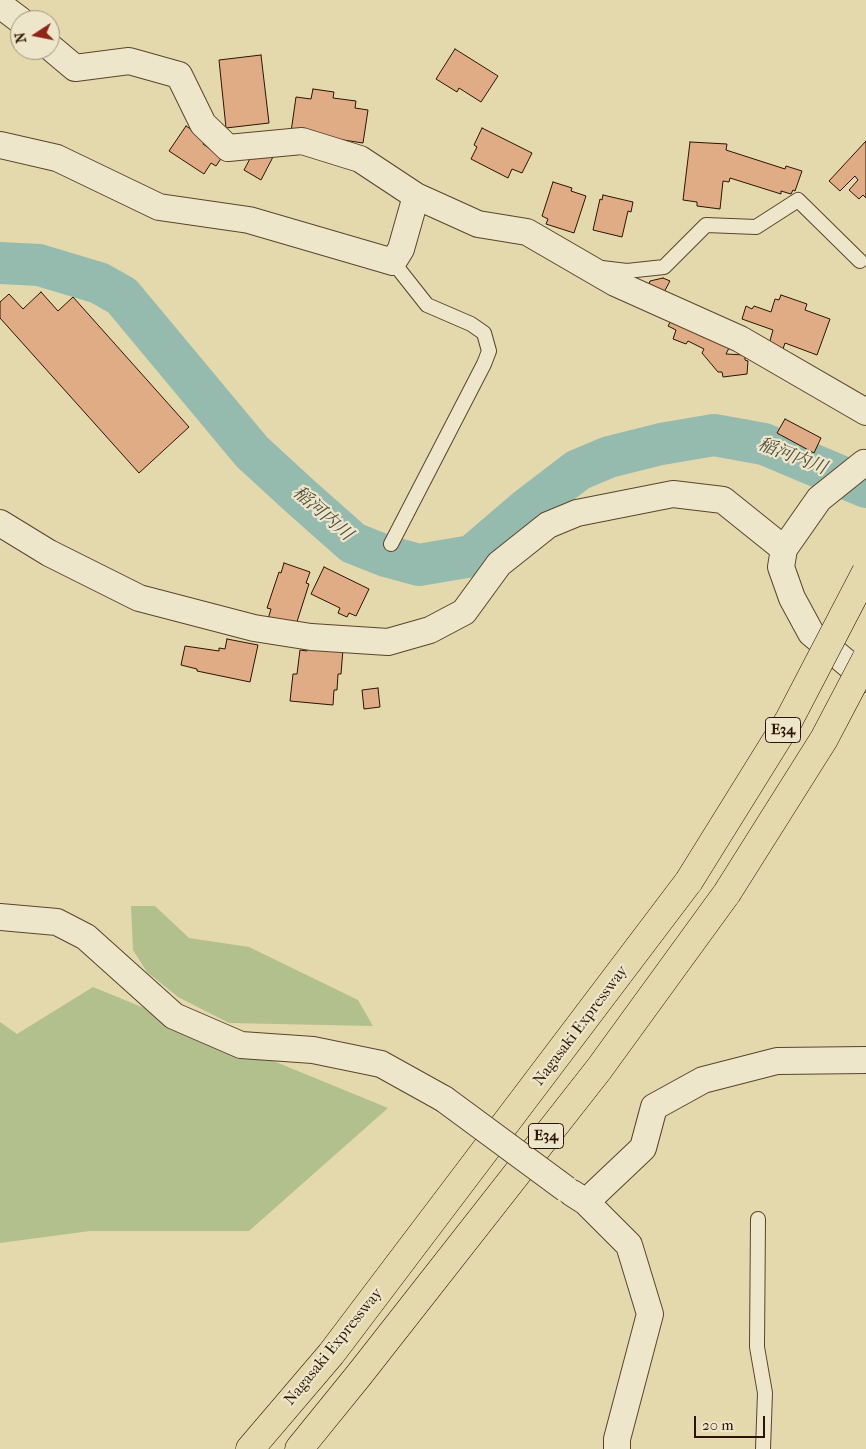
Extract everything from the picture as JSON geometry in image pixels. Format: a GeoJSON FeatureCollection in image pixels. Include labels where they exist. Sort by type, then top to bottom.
{"type":"FeatureCollection","features":[{"type":"Feature","properties":{"kind":"highway","name":"Nagasaki Expressway"},"geometry":{"type":"LineString","coordinates":[[250,1449],[331,1354],[689,881],[790,720],[866,572]]}},
{"type":"Feature","properties":{"kind":"highway","name":"E34"},"geometry":{"type":"LineString","coordinates":[[299,1449],[359,1376],[598,1069],[727,893],[824,739],[866,659]]}},
{"type":"Feature","properties":{"kind":"street"},"geometry":{"type":"LineString","coordinates":[[60,55],[75,68],[129,61],[179,74],[203,124],[228,148],[302,141],[360,159],[416,196],[478,224],[527,232],[615,282],[740,339],[866,412]]}},
{"type":"Feature","properties":{"kind":"street"},"geometry":{"type":"LineString","coordinates":[[0,145],[57,158],[159,207],[249,220],[393,262],[401,249],[416,196]]}},
{"type":"Feature","properties":{"kind":"street"},"geometry":{"type":"LineString","coordinates":[[865,463],[819,499],[784,549],[781,568],[792,598],[812,633],[866,679]]}},
{"type":"Feature","properties":{"kind":"street"},"geometry":{"type":"LineString","coordinates":[[0,523],[49,553],[140,598],[254,628],[311,637],[388,642],[430,630],[464,612],[499,564],[548,525],[577,513],[673,494],[724,500],[784,549]]}},
{"type":"Feature","properties":{"kind":"street"},"geometry":{"type":"LineString","coordinates":[[0,917],[56,922],[86,937],[174,1016],[241,1045],[313,1050],[381,1064],[444,1099],[576,1195],[629,1245],[650,1314],[617,1439],[617,1449]]}},
{"type":"Feature","properties":{"kind":"street"},"geometry":{"type":"LineString","coordinates":[[576,1195],[643,1148],[654,1107],[703,1080],[777,1061],[866,1060]]}},
{"type":"Feature","properties":{"kind":"lane"},"geometry":{"type":"LineString","coordinates":[[586,266],[627,271],[664,266],[706,224],[756,227],[798,200],[860,261]]}},
{"type":"Feature","properties":{"kind":"lane"},"geometry":{"type":"LineString","coordinates":[[390,544],[489,351],[484,333],[471,324],[427,305],[393,262]]}},
{"type":"Feature","properties":{"kind":"lane"},"geometry":{"type":"LineString","coordinates":[[758,1219],[757,1347],[765,1393],[763,1449]]}},
{"type":"Feature","properties":{"kind":"green space"},"geometry":{"type":"Polygon","coordinates":[[[131,906],[155,906],[189,938],[249,947],[358,1000],[373,1026],[229,1023],[178,997],[147,972],[133,950],[131,906]]]}},
{"type":"Feature","properties":{"kind":"green space"},"geometry":{"type":"Polygon","coordinates":[[[93,987],[388,1108],[249,1231],[90,1231],[0,1243],[0,1022],[17,1034],[93,987]]]}},
{"type":"Feature","properties":{"kind":"building"},"geometry":{"type":"Polygon","coordinates":[[[455,49],[498,76],[481,102],[459,88],[457,92],[436,79],[455,49]]]}},
{"type":"Feature","properties":{"kind":"building"},"geometry":{"type":"Polygon","coordinates":[[[261,55],[269,123],[226,128],[219,60],[261,55]]]}},
{"type":"Feature","properties":{"kind":"building"},"geometry":{"type":"Polygon","coordinates":[[[313,89],[334,92],[333,98],[356,101],[355,108],[368,110],[363,143],[291,132],[296,97],[311,99],[313,89]]]}},
{"type":"Feature","properties":{"kind":"building"},"geometry":{"type":"Polygon","coordinates":[[[186,126],[206,139],[203,144],[222,157],[216,166],[211,163],[204,174],[169,151],[186,126]]]}},
{"type":"Feature","properties":{"kind":"building"},"geometry":{"type":"Polygon","coordinates":[[[482,128],[532,153],[522,173],[512,169],[508,178],[471,159],[477,147],[474,145],[482,128]]]}},
{"type":"Feature","properties":{"kind":"building"},"geometry":{"type":"Polygon","coordinates":[[[866,141],[866,198],[863,195],[859,199],[849,190],[858,180],[855,176],[840,191],[829,181],[866,141]]]}},
{"type":"Feature","properties":{"kind":"building"},"geometry":{"type":"Polygon","coordinates":[[[690,142],[727,144],[726,150],[785,169],[786,166],[802,171],[795,191],[793,190],[791,194],[781,191],[781,194],[730,178],[729,182],[723,181],[720,209],[697,206],[697,202],[683,200],[690,142]]]}},
{"type":"Feature","properties":{"kind":"building"},"geometry":{"type":"Polygon","coordinates":[[[253,153],[274,155],[261,180],[244,170],[253,153]]]}},
{"type":"Feature","properties":{"kind":"building"},"geometry":{"type":"Polygon","coordinates":[[[553,182],[572,188],[571,191],[586,196],[574,233],[546,224],[548,219],[542,216],[553,182]]]}},
{"type":"Feature","properties":{"kind":"building"},"geometry":{"type":"Polygon","coordinates":[[[603,195],[633,202],[631,212],[628,211],[622,237],[593,230],[600,199],[602,200],[603,195]]]}},
{"type":"Feature","properties":{"kind":"building"},"geometry":{"type":"Polygon","coordinates":[[[663,278],[670,281],[663,294],[648,287],[650,281],[663,278]]]}},
{"type":"Feature","properties":{"kind":"building"},"geometry":{"type":"Polygon","coordinates":[[[41,292],[58,311],[73,297],[189,427],[139,473],[0,318],[0,302],[9,294],[23,309],[41,292]]]}},
{"type":"Feature","properties":{"kind":"building"},"geometry":{"type":"Polygon","coordinates":[[[781,295],[807,304],[805,310],[830,319],[817,355],[785,343],[783,349],[769,344],[773,330],[742,319],[746,306],[752,309],[754,306],[771,312],[775,299],[779,300],[781,295]]]}},
{"type":"Feature","properties":{"kind":"building"},"geometry":{"type":"Polygon","coordinates":[[[673,317],[730,346],[726,354],[745,355],[745,360],[748,361],[747,374],[723,377],[722,372],[718,372],[702,353],[704,349],[688,341],[686,344],[673,339],[676,330],[668,326],[673,317]]]}},
{"type":"Feature","properties":{"kind":"building"},"geometry":{"type":"Polygon","coordinates":[[[785,419],[821,438],[814,453],[777,433],[785,419]]]}},
{"type":"Feature","properties":{"kind":"building"},"geometry":{"type":"Polygon","coordinates":[[[284,563],[310,572],[306,583],[309,584],[295,628],[268,619],[271,609],[267,608],[284,563]]]}},
{"type":"Feature","properties":{"kind":"building"},"geometry":{"type":"Polygon","coordinates":[[[324,567],[369,589],[356,616],[349,613],[347,617],[338,613],[340,608],[311,594],[324,567]]]}},
{"type":"Feature","properties":{"kind":"building"},"geometry":{"type":"Polygon","coordinates":[[[227,639],[258,645],[250,682],[197,671],[197,669],[181,665],[185,646],[219,651],[219,648],[225,649],[227,639]]]}},
{"type":"Feature","properties":{"kind":"building"},"geometry":{"type":"Polygon","coordinates":[[[308,645],[343,649],[341,674],[338,674],[337,690],[334,690],[333,705],[290,701],[293,674],[297,674],[300,650],[307,651],[308,645]]]}},
{"type":"Feature","properties":{"kind":"building"},"geometry":{"type":"Polygon","coordinates":[[[378,688],[380,707],[364,709],[362,690],[378,688]]]}},
{"type":"Feature","properties":{"kind":"waterway","name":"稲河内川"},"geometry":{"type":"LineString","coordinates":[[0,263],[39,265],[99,283],[122,296],[252,452],[301,497],[353,543],[386,556],[419,565],[472,556],[527,509],[578,470],[609,457],[661,444],[714,435],[764,444],[866,487]]}}]}
